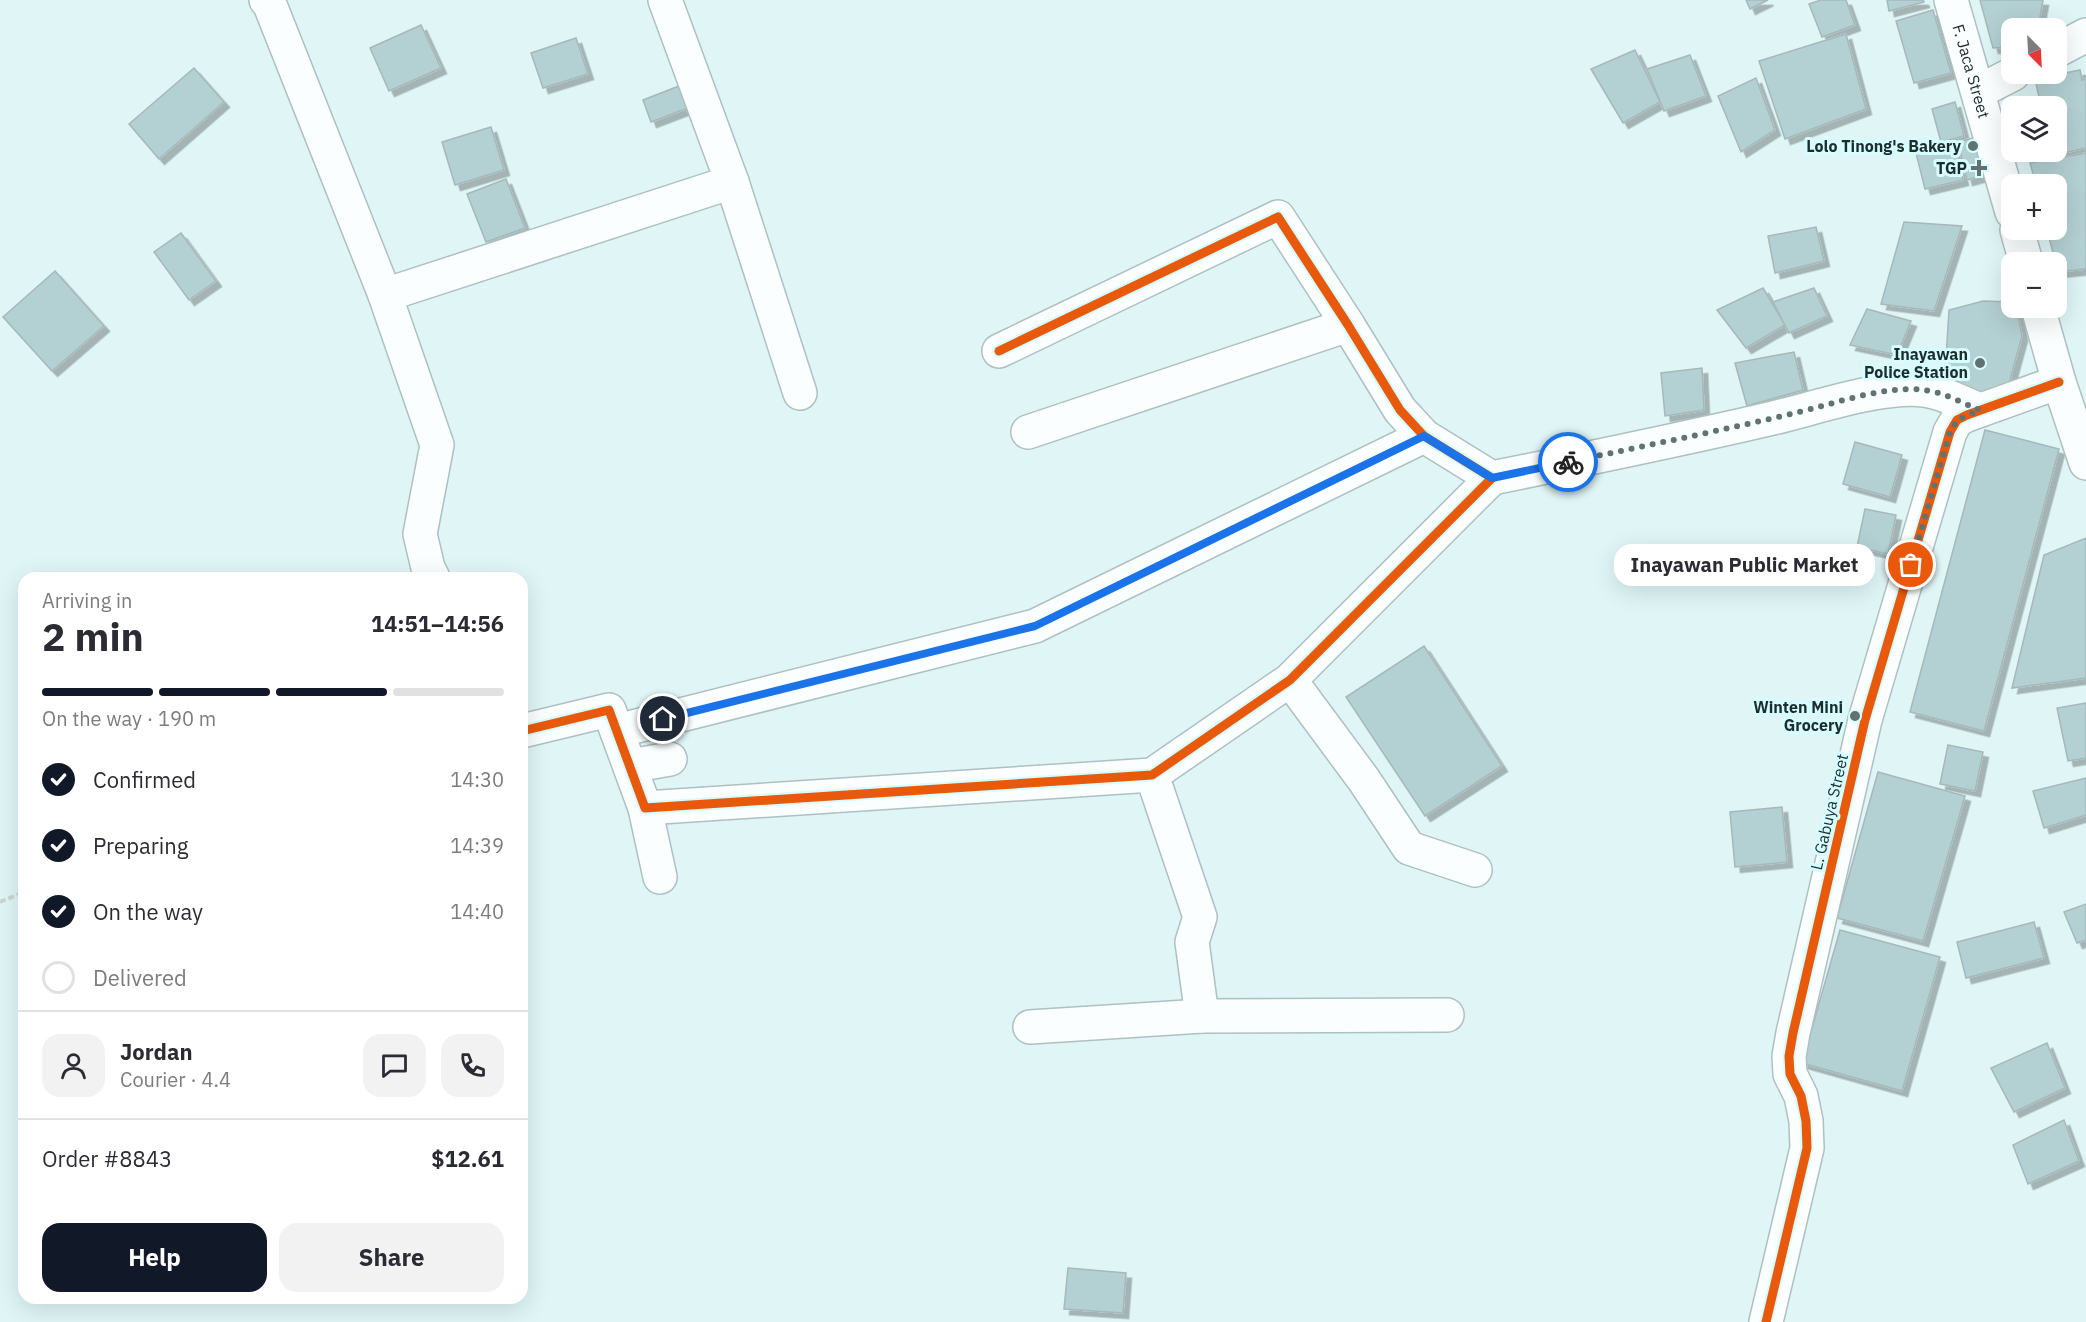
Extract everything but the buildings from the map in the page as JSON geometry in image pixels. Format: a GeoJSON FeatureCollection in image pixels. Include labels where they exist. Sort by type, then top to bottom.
{"type":"FeatureCollection","features":[{"type":"Feature","properties":{"kind":"street"},"geometry":{"type":"LineString","coordinates":[[266,0],[270,5],[385,295],[437,445],[420,534],[430,572]]}},
{"type":"Feature","properties":{"kind":"street"},"geometry":{"type":"LineString","coordinates":[[665,0],[732,182],[800,393]]}},
{"type":"Feature","properties":{"kind":"street","name":"F. Jaca Street"},"geometry":{"type":"LineString","coordinates":[[1952,0],[2001,174]]}},
{"type":"Feature","properties":{"kind":"street"},"geometry":{"type":"LineString","coordinates":[[2067,45],[2086,35]]}},
{"type":"Feature","properties":{"kind":"street"},"geometry":{"type":"LineString","coordinates":[[1978,92],[2001,80]]}},
{"type":"Feature","properties":{"kind":"street"},"geometry":{"type":"LineString","coordinates":[[385,295],[732,182]]}},
{"type":"Feature","properties":{"kind":"street"},"geometry":{"type":"LineString","coordinates":[[999,351],[1278,217],[1400,410],[1424,436],[1492,478]]}},
{"type":"Feature","properties":{"kind":"street"},"geometry":{"type":"LineString","coordinates":[[2041,318],[2086,463]]}},
{"type":"Feature","properties":{"kind":"street"},"geometry":{"type":"LineString","coordinates":[[1028,432],[1348,325]]}},
{"type":"Feature","properties":{"kind":"street","name":"L. Gabuya Street"},"geometry":{"type":"LineString","coordinates":[[1766,1322],[1807,1148],[1806,1120],[1801,1096],[1790,1074],[1789,1056],[1865,720],[1950,432],[1957,420],[2059,382]]}},
{"type":"Feature","properties":{"kind":"street"},"geometry":{"type":"LineString","coordinates":[[645,808],[1152,775],[1290,680],[1492,478],[1720,431],[1857,397],[1904,390],[1925,390],[1980,410]]}},
{"type":"Feature","properties":{"kind":"street"},"geometry":{"type":"LineString","coordinates":[[617,731],[1035,626],[1424,436]]}},
{"type":"Feature","properties":{"kind":"street"},"geometry":{"type":"LineString","coordinates":[[1290,680],[1364,780],[1409,848],[1475,870]]}},
{"type":"Feature","properties":{"kind":"street"},"geometry":{"type":"LineString","coordinates":[[528,730],[609,710],[645,808],[660,877]]}},
{"type":"Feature","properties":{"kind":"street"},"geometry":{"type":"LineString","coordinates":[[630,766],[670,759]]}},
{"type":"Feature","properties":{"kind":"street"},"geometry":{"type":"LineString","coordinates":[[1152,775],[1200,917],[1192,942],[1202,1016]]}},
{"type":"Feature","properties":{"kind":"street"},"geometry":{"type":"LineString","coordinates":[[1030,1027],[1202,1016],[1447,1015]]}},
{"type":"Feature","properties":{"kind":"path"},"geometry":{"type":"LineString","coordinates":[[0,902],[18,894]]}},
{"type":"Feature","properties":{"kind":"cycle path"},"geometry":{"type":"LineString","coordinates":[[528,730],[609,710],[645,808],[1152,775],[1290,680],[1492,478],[1424,436],[1400,410],[1278,217],[999,351]]}},
{"type":"Feature","properties":{"kind":"cycle path"},"geometry":{"type":"LineString","coordinates":[[1766,1322],[1807,1148],[1806,1121],[1801,1096],[1790,1074],[1789,1056],[1793,1033],[1865,720],[1950,432],[1957,420],[1967,415],[2059,382]]}},
{"type":"Feature","properties":{"kind":"way so far"},"geometry":{"type":"LineString","coordinates":[[1568,462],[1720,431],[1857,397],[1904,390],[1925,390],[1936,393],[1980,410],[1957,420],[1950,432],[1911,565]]}},
{"type":"Feature","properties":{"kind":"place","name":"Lolo Tinong's Bakery"},"geometry":{"type":"Point","coordinates":[1973,146]}},
{"type":"Feature","properties":{"kind":"place","name":"TGP"},"geometry":{"type":"Point","coordinates":[1979,168]}},
{"type":"Feature","properties":{"kind":"place","name":"Inayawan Police Station"},"geometry":{"type":"Point","coordinates":[1980,363]}},
{"type":"Feature","properties":{"kind":"place","name":"Inayawan Public Market"},"geometry":{"type":"Point","coordinates":[1911,565]}},
{"type":"Feature","properties":{"kind":"place","name":"Winten Mini Grocery"},"geometry":{"type":"Point","coordinates":[1855,716]}},
{"type":"Feature","properties":{"kind":"route"},"geometry":{"type":"LineString","coordinates":[[663,719],[1035,626],[1424,436],[1492,478],[1568,462]]}}]}
